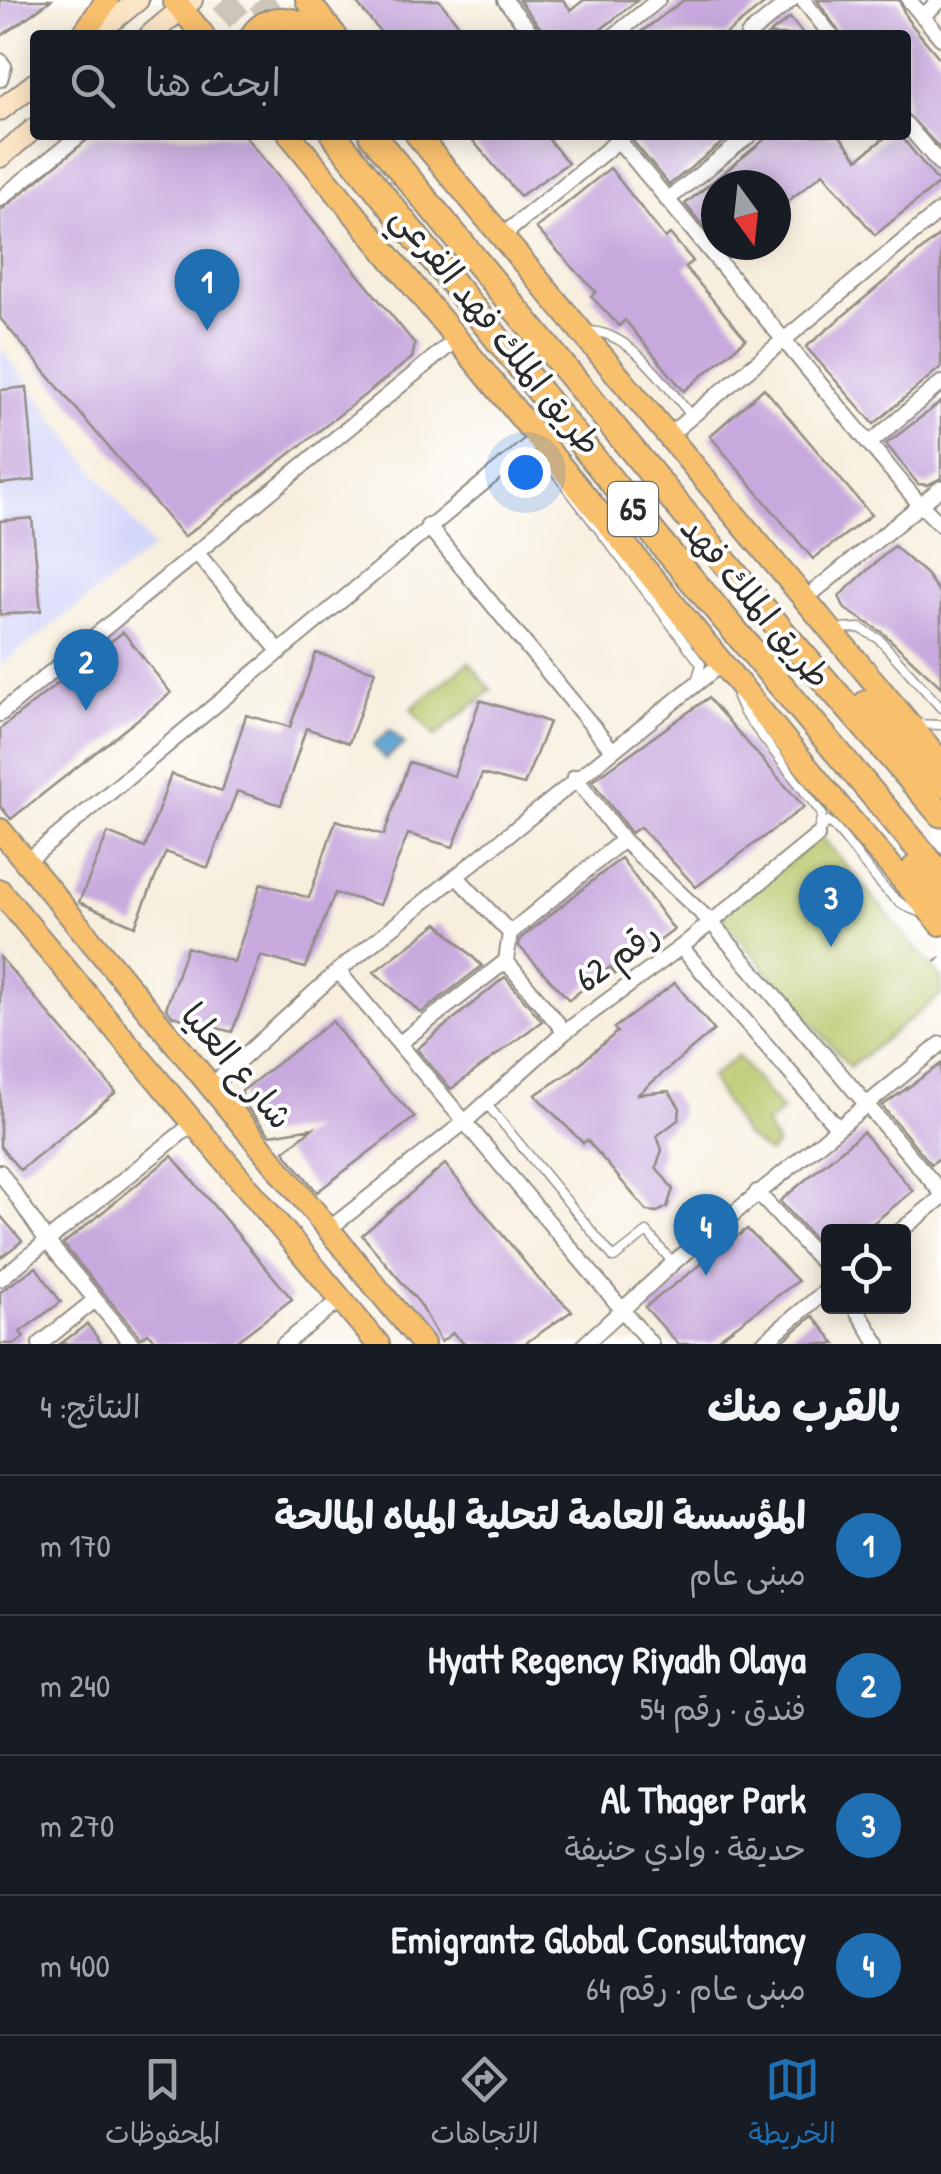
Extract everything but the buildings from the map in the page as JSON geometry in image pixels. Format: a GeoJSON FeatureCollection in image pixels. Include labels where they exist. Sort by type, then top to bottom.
{"type":"FeatureCollection","features":[{"type":"Feature","properties":{"kind":"highway","name":"طريق الملك فهد"},"geometry":{"type":"LineString","coordinates":[[338,140],[836,753],[941,875]]}},
{"type":"Feature","properties":{"kind":"highway","name":"طريق الملك فهد"},"geometry":{"type":"LineString","coordinates":[[376,140],[785,635],[812,660],[941,814]]}},
{"type":"Feature","properties":{"kind":"highway"},"geometry":{"type":"LineString","coordinates":[[812,660],[861,697],[941,784]]}},
{"type":"Feature","properties":{"kind":"highway"},"geometry":{"type":"LineString","coordinates":[[836,753],[938,912]]}},
{"type":"Feature","properties":{"kind":"main road"},"geometry":{"type":"LineString","coordinates":[[86,30],[107,0]]}},
{"type":"Feature","properties":{"kind":"main road"},"geometry":{"type":"LineString","coordinates":[[100,30],[138,0]]}},
{"type":"Feature","properties":{"kind":"main road"},"geometry":{"type":"LineString","coordinates":[[291,0],[321,30]]}},
{"type":"Feature","properties":{"kind":"main road"},"geometry":{"type":"LineString","coordinates":[[307,0],[334,30]]}},
{"type":"Feature","properties":{"kind":"main road"},"geometry":{"type":"LineString","coordinates":[[316,0],[335,30]]}},
{"type":"Feature","properties":{"kind":"main road"},"geometry":{"type":"LineString","coordinates":[[155,30],[183,3],[200,30]]}},
{"type":"Feature","properties":{"kind":"main road"},"geometry":{"type":"LineString","coordinates":[[256,30],[259,25],[281,18],[313,30]]}},
{"type":"Feature","properties":{"kind":"main road"},"geometry":{"type":"LineString","coordinates":[[0,110],[30,87]]}},
{"type":"Feature","properties":{"kind":"main road"},"geometry":{"type":"LineString","coordinates":[[0,157],[30,132]]}},
{"type":"Feature","properties":{"kind":"main road"},"geometry":{"type":"LineString","coordinates":[[294,140],[342,197]]}},
{"type":"Feature","properties":{"kind":"main road"},"geometry":{"type":"LineString","coordinates":[[306,140],[324,162],[342,197]]}},
{"type":"Feature","properties":{"kind":"main road","name":"طريق الملك فهد الفرعي"},"geometry":{"type":"LineString","coordinates":[[420,140],[941,762]]}},
{"type":"Feature","properties":{"kind":"main road","name":"طريق الملك فهد الفرعي"},"geometry":{"type":"LineString","coordinates":[[342,197],[729,673],[938,912]]}},
{"type":"Feature","properties":{"kind":"main road","name":"شارع العليا"},"geometry":{"type":"LineString","coordinates":[[0,830],[133,997],[423,1344]]}},
{"type":"Feature","properties":{"kind":"main road","name":"شارع العليا"},"geometry":{"type":"LineString","coordinates":[[0,891],[52,948],[378,1344]]}},
{"type":"Feature","properties":{"kind":"main road"},"geometry":{"type":"LineString","coordinates":[[52,948],[66,954],[76,950],[82,945],[81,931]]}},
{"type":"Feature","properties":{"kind":"main road"},"geometry":{"type":"LineString","coordinates":[[106,1015],[97,999],[100,985],[115,984],[133,997]]}},
{"type":"Feature","properties":{"kind":"street"},"geometry":{"type":"LineString","coordinates":[[504,0],[529,30]]}},
{"type":"Feature","properties":{"kind":"street"},"geometry":{"type":"LineString","coordinates":[[621,30],[658,0]]}},
{"type":"Feature","properties":{"kind":"street"},"geometry":{"type":"LineString","coordinates":[[754,30],[791,0]]}},
{"type":"Feature","properties":{"kind":"street"},"geometry":{"type":"LineString","coordinates":[[803,0],[827,30]]}},
{"type":"Feature","properties":{"kind":"street"},"geometry":{"type":"LineString","coordinates":[[909,0],[941,38]]}},
{"type":"Feature","properties":{"kind":"street"},"geometry":{"type":"LineString","coordinates":[[922,16],[941,0]]}},
{"type":"Feature","properties":{"kind":"street"},"geometry":{"type":"LineString","coordinates":[[0,61],[4,66],[0,79]]}},
{"type":"Feature","properties":{"kind":"street"},"geometry":{"type":"LineString","coordinates":[[911,130],[941,165]]}},
{"type":"Feature","properties":{"kind":"street"},"geometry":{"type":"LineString","coordinates":[[0,200],[74,140]]}},
{"type":"Feature","properties":{"kind":"street"},"geometry":{"type":"LineString","coordinates":[[502,236],[615,140]]}},
{"type":"Feature","properties":{"kind":"street"},"geometry":{"type":"LineString","coordinates":[[621,140],[869,444],[941,525]]}},
{"type":"Feature","properties":{"kind":"street"},"geometry":{"type":"LineString","coordinates":[[667,200],[744,140]]}},
{"type":"Feature","properties":{"kind":"street"},"geometry":{"type":"LineString","coordinates":[[669,435],[941,210]]}},
{"type":"Feature","properties":{"kind":"street"},"geometry":{"type":"LineString","coordinates":[[0,714],[458,338]]}},
{"type":"Feature","properties":{"kind":"street"},"geometry":{"type":"LineString","coordinates":[[869,444],[941,382]]}},
{"type":"Feature","properties":{"kind":"street"},"geometry":{"type":"LineString","coordinates":[[26,862],[428,526],[545,442]]}},
{"type":"Feature","properties":{"kind":"street"},"geometry":{"type":"LineString","coordinates":[[806,598],[941,488]]}},
{"type":"Feature","properties":{"kind":"street"},"geometry":{"type":"LineString","coordinates":[[428,526],[612,750]]}},
{"type":"Feature","properties":{"kind":"street"},"geometry":{"type":"LineString","coordinates":[[196,552],[280,652]]}},
{"type":"Feature","properties":{"kind":"street"},"geometry":{"type":"LineString","coordinates":[[210,1087],[338,970],[574,777],[696,684],[729,673]]}},
{"type":"Feature","properties":{"kind":"street"},"geometry":{"type":"LineString","coordinates":[[574,777],[623,840],[711,922],[941,1195],[908,1224]]}},
{"type":"Feature","properties":{"kind":"street","name":"رقم 62"},"geometry":{"type":"LineString","coordinates":[[329,1229],[467,1120],[565,1032],[682,947],[817,836]]}},
{"type":"Feature","properties":{"kind":"street"},"geometry":{"type":"LineString","coordinates":[[401,1042],[506,961],[510,932],[623,840]]}},
{"type":"Feature","properties":{"kind":"street"},"geometry":{"type":"LineString","coordinates":[[456,876],[510,932]]}},
{"type":"Feature","properties":{"kind":"street"},"geometry":{"type":"LineString","coordinates":[[682,947],[837,1127]]}},
{"type":"Feature","properties":{"kind":"street"},"geometry":{"type":"LineString","coordinates":[[506,961],[565,1032]]}},
{"type":"Feature","properties":{"kind":"street"},"geometry":{"type":"LineString","coordinates":[[338,970],[651,1344]]}},
{"type":"Feature","properties":{"kind":"street"},"geometry":{"type":"LineString","coordinates":[[585,1344],[757,1192],[941,1044]]}},
{"type":"Feature","properties":{"kind":"street"},"geometry":{"type":"LineString","coordinates":[[0,1279],[195,1122]]}},
{"type":"Feature","properties":{"kind":"street"},"geometry":{"type":"LineString","coordinates":[[0,1172],[47,1242],[132,1344]]}},
{"type":"Feature","properties":{"kind":"street"},"geometry":{"type":"LineString","coordinates":[[757,1192],[821,1261]]}},
{"type":"Feature","properties":{"kind":"street"},"geometry":{"type":"LineString","coordinates":[[762,1344],[821,1294]]}},
{"type":"Feature","properties":{"kind":"street"},"geometry":{"type":"LineString","coordinates":[[284,1344],[342,1299]]}},
{"type":"Feature","properties":{"kind":"street"},"geometry":{"type":"LineString","coordinates":[[40,1344],[95,1300]]}},
{"type":"Feature","properties":{"kind":"street"},"geometry":{"type":"LineString","coordinates":[[859,1314],[878,1344]]}},
{"type":"Feature","properties":{"kind":"lane"},"geometry":{"type":"LineString","coordinates":[[580,331],[610,332],[629,346],[692,416]]}},
{"type":"Feature","properties":{"kind":"lane"},"geometry":{"type":"LineString","coordinates":[[545,442],[555,478],[701,664],[696,684]]}},
{"type":"Feature","properties":{"kind":"lane"},"geometry":{"type":"LineString","coordinates":[[832,629],[860,628],[880,639],[941,708]]}},
{"type":"Feature","properties":{"kind":"lane"},"geometry":{"type":"LineString","coordinates":[[729,673],[744,713],[822,814],[817,836]]}},
{"type":"Feature","properties":{"kind":"lane"},"geometry":{"type":"LineString","coordinates":[[912,724],[941,725]]}},
{"type":"Feature","properties":{"kind":"lane"},"geometry":{"type":"LineString","coordinates":[[817,836],[828,821],[911,912],[938,912]]}},
{"type":"Feature","properties":{"kind":"lane"},"geometry":{"type":"LineString","coordinates":[[485,1102],[614,1258],[647,1232],[672,1264]]}},
{"type":"Feature","properties":{"kind":"path"},"geometry":{"type":"LineString","coordinates":[[941,957],[936,961],[941,967]]}},
{"type":"Feature","properties":{"kind":"shaded area"},"geometry":{"type":"Polygon","coordinates":[[[0,347],[153,548],[0,666],[0,347]]]}},
{"type":"Feature","properties":{"kind":"green space"},"geometry":{"type":"Polygon","coordinates":[[[469,662],[491,690],[435,736],[411,709],[469,662]]]}},
{"type":"Feature","properties":{"kind":"green space"},"geometry":{"type":"Polygon","coordinates":[[[821,836],[941,978],[941,995],[850,1067],[720,916],[821,836]]]}},
{"type":"Feature","properties":{"kind":"green space"},"geometry":{"type":"Polygon","coordinates":[[[737,1056],[782,1111],[765,1125],[777,1145],[768,1153],[744,1135],[710,1078],[737,1056]]]}},
{"type":"Feature","properties":{"kind":"water"},"geometry":{"type":"Polygon","coordinates":[[[390,730],[404,744],[385,759],[373,745],[390,730]]]}},
{"type":"Feature","properties":{"kind":"tunnel"},"geometry":{"type":"LineString","coordinates":[[223,0],[248,30]]}},
{"type":"Feature","properties":{"kind":"tunnel"},"geometry":{"type":"LineString","coordinates":[[259,0],[285,30]]}},
{"type":"Feature","properties":{"kind":"place","name":"المؤسسة العامة لتحلية المياه المالحة"},"geometry":{"type":"Point","coordinates":[207,331]}},
{"type":"Feature","properties":{"kind":"place","name":"Hyatt Regency Riyadh Olaya"},"geometry":{"type":"Point","coordinates":[86,711]}},
{"type":"Feature","properties":{"kind":"place","name":"Al Thager Park"},"geometry":{"type":"Point","coordinates":[831,947]}},
{"type":"Feature","properties":{"kind":"place","name":"Emigrantz Global Consultancy"},"geometry":{"type":"Point","coordinates":[706,1276]}}]}
